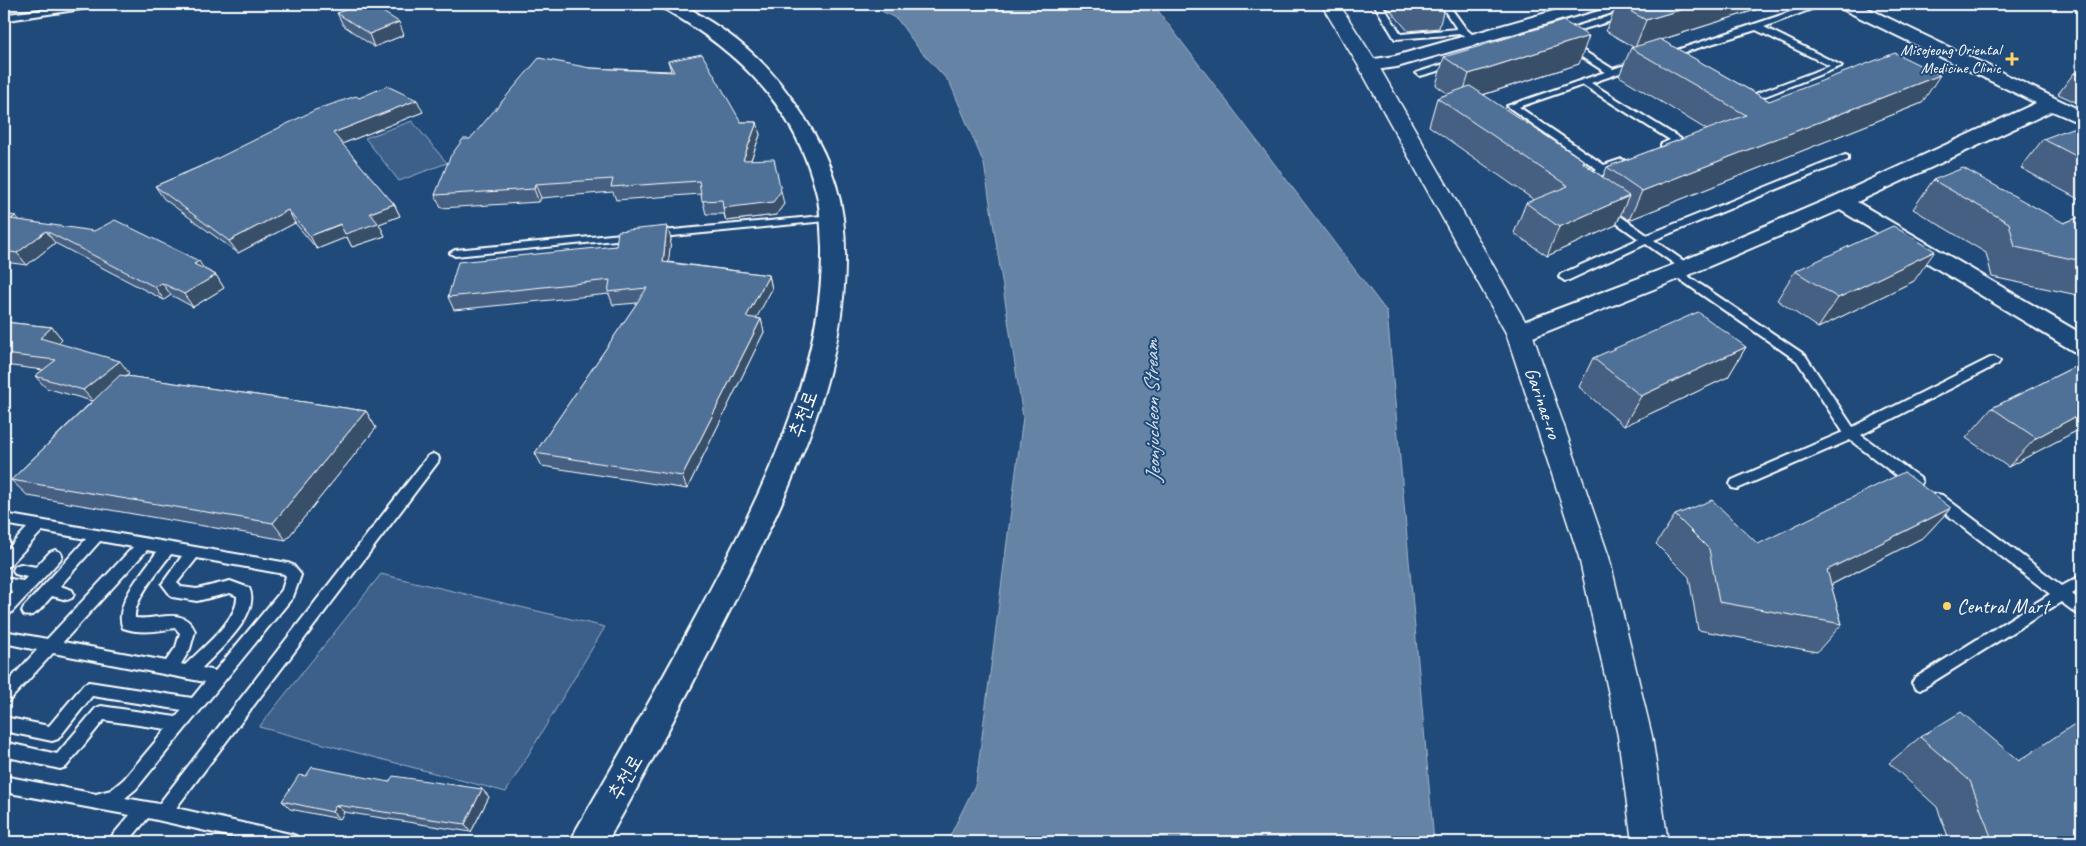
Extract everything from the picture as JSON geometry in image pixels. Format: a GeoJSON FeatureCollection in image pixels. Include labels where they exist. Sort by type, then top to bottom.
{"type":"FeatureCollection","features":[{"type":"Feature","properties":{"kind":"street","name":"추천로"},"geometry":{"type":"LineString","coordinates":[[588,842],[670,698],[734,573],[780,475],[816,376],[833,287],[832,218],[824,185],[813,153],[793,115],[755,65],[736,48],[697,20],[669,4]]}},
{"type":"Feature","properties":{"kind":"street","name":"Garinae-ro"},"geometry":{"type":"LineString","coordinates":[[1330,4],[1368,65],[1519,333],[1594,557],[1635,736],[1650,842]]}},
{"type":"Feature","properties":{"kind":"street"},"geometry":{"type":"LineString","coordinates":[[1368,65],[1397,61],[1470,35],[1596,4]]}},
{"type":"Feature","properties":{"kind":"street"},"geometry":{"type":"LineString","coordinates":[[1846,4],[2082,118]]}},
{"type":"Feature","properties":{"kind":"street"},"geometry":{"type":"LineString","coordinates":[[1519,333],[1681,270],[1841,202],[2052,103]]}},
{"type":"Feature","properties":{"kind":"street"},"geometry":{"type":"LineString","coordinates":[[1841,202],[2082,345]]}},
{"type":"Feature","properties":{"kind":"lane"},"geometry":{"type":"LineString","coordinates":[[8,17],[102,4]]}},
{"type":"Feature","properties":{"kind":"lane"},"geometry":{"type":"LineString","coordinates":[[1378,4],[1398,37],[1470,35]]}},
{"type":"Feature","properties":{"kind":"lane"},"geometry":{"type":"LineString","coordinates":[[1444,4],[1470,35]]}},
{"type":"Feature","properties":{"kind":"lane"},"geometry":{"type":"LineString","coordinates":[[1603,169],[1512,106],[1648,60],[1757,27],[1821,4]]}},
{"type":"Feature","properties":{"kind":"lane"},"geometry":{"type":"LineString","coordinates":[[1611,72],[1552,35],[1634,12]]}},
{"type":"Feature","properties":{"kind":"lane"},"geometry":{"type":"LineString","coordinates":[[1736,89],[1752,98],[1838,66],[1757,27]]}},
{"type":"Feature","properties":{"kind":"lane"},"geometry":{"type":"LineString","coordinates":[[1669,54],[1686,63]]}},
{"type":"Feature","properties":{"kind":"lane"},"geometry":{"type":"LineString","coordinates":[[1420,73],[1467,60]]}},
{"type":"Feature","properties":{"kind":"lane"},"geometry":{"type":"LineString","coordinates":[[1584,82],[1678,141],[1653,150]]}},
{"type":"Feature","properties":{"kind":"lane"},"geometry":{"type":"LineString","coordinates":[[1565,277],[1647,239],[1845,158]]}},
{"type":"Feature","properties":{"kind":"lane"},"geometry":{"type":"LineString","coordinates":[[1577,191],[1603,169],[1628,160]]}},
{"type":"Feature","properties":{"kind":"lane"},"geometry":{"type":"LineString","coordinates":[[1600,207],[1647,239],[1681,270],[1801,358],[1852,434],[2082,610]]}},
{"type":"Feature","properties":{"kind":"lane"},"geometry":{"type":"LineString","coordinates":[[455,253],[832,218]]}},
{"type":"Feature","properties":{"kind":"lane"},"geometry":{"type":"LineString","coordinates":[[1737,484],[1852,434],[1994,361]]}},
{"type":"Feature","properties":{"kind":"lane"},"geometry":{"type":"LineString","coordinates":[[118,842],[154,811],[433,459]]}},
{"type":"Feature","properties":{"kind":"lane"},"geometry":{"type":"LineString","coordinates":[[4,519],[288,568],[294,575],[288,593],[130,784],[116,796],[96,802]]}},
{"type":"Feature","properties":{"kind":"lane"},"geometry":{"type":"LineString","coordinates":[[4,562],[39,525]]}},
{"type":"Feature","properties":{"kind":"lane"},"geometry":{"type":"LineString","coordinates":[[29,611],[98,535]]}},
{"type":"Feature","properties":{"kind":"lane"},"geometry":{"type":"LineString","coordinates":[[4,696],[145,543]]}},
{"type":"Feature","properties":{"kind":"lane"},"geometry":{"type":"LineString","coordinates":[[168,547],[138,590],[127,612],[128,624],[148,626],[178,621],[188,631],[183,649],[170,668]]}},
{"type":"Feature","properties":{"kind":"lane"},"geometry":{"type":"LineString","coordinates":[[188,672],[230,629],[245,606],[244,592],[230,587],[197,595],[177,592],[170,584],[183,564],[194,552]]}},
{"type":"Feature","properties":{"kind":"lane"},"geometry":{"type":"LineString","coordinates":[[4,611],[55,556]]}},
{"type":"Feature","properties":{"kind":"lane"},"geometry":{"type":"LineString","coordinates":[[20,570],[39,574]]}},
{"type":"Feature","properties":{"kind":"lane"},"geometry":{"type":"LineString","coordinates":[[1920,683],[2082,581]]}},
{"type":"Feature","properties":{"kind":"lane"},"geometry":{"type":"LineString","coordinates":[[4,584],[26,588]]}},
{"type":"Feature","properties":{"kind":"lane"},"geometry":{"type":"LineString","coordinates":[[49,589],[67,594]]}},
{"type":"Feature","properties":{"kind":"lane"},"geometry":{"type":"LineString","coordinates":[[4,637],[218,678]]}},
{"type":"Feature","properties":{"kind":"lane"},"geometry":{"type":"LineString","coordinates":[[4,724],[52,734],[89,689],[195,705]]}},
{"type":"Feature","properties":{"kind":"lane"},"geometry":{"type":"LineString","coordinates":[[4,749],[60,762],[101,713],[179,724]]}},
{"type":"Feature","properties":{"kind":"lane"},"geometry":{"type":"LineString","coordinates":[[4,784],[154,811],[290,842]]}},
{"type":"Feature","properties":{"kind":"shaded area"},"geometry":{"type":"Polygon","coordinates":[[[412,121],[447,163],[399,181],[365,138],[412,121]]]}},
{"type":"Feature","properties":{"kind":"shaded area"},"geometry":{"type":"Polygon","coordinates":[[[381,574],[605,627],[506,792],[259,727],[381,574]]]}},
{"type":"Feature","properties":{"kind":"water","name":"Jeonjucheon Stream"},"geometry":{"type":"Polygon","coordinates":[[[868,4],[1153,4],[1387,312],[1434,842],[947,842],[976,783],[1023,417],[984,164],[950,83],[919,49],[897,19],[868,4]]]}},
{"type":"Feature","properties":{"kind":"building"},"geometry":{"type":"Polygon","coordinates":[[[362,4],[370,4],[399,22],[369,34],[337,13],[362,4]]]}},
{"type":"Feature","properties":{"kind":"building"},"geometry":{"type":"Polygon","coordinates":[[[1617,4],[1700,4],[1646,20],[1617,4]]]}},
{"type":"Feature","properties":{"kind":"building"},"geometry":{"type":"Polygon","coordinates":[[[1563,21],[1589,36],[1469,74],[1444,57],[1563,21]]]}},
{"type":"Feature","properties":{"kind":"building"},"geometry":{"type":"Polygon","coordinates":[[[1660,39],[1769,101],[1895,53],[1940,75],[1642,191],[1607,167],[1746,115],[1631,48],[1660,39]]]}},
{"type":"Feature","properties":{"kind":"building"},"geometry":{"type":"Polygon","coordinates":[[[702,54],[741,122],[757,122],[743,160],[774,159],[781,191],[773,202],[723,208],[722,200],[702,201],[699,181],[611,187],[613,179],[535,184],[534,189],[435,195],[450,157],[463,139],[470,139],[539,58],[590,68],[674,72],[668,61],[702,54]]]}},
{"type":"Feature","properties":{"kind":"building"},"geometry":{"type":"Polygon","coordinates":[[[387,86],[417,100],[333,133],[394,204],[370,213],[378,223],[345,234],[340,224],[310,236],[288,210],[229,241],[155,186],[204,165],[315,110],[356,96],[359,98],[387,86]]]}},
{"type":"Feature","properties":{"kind":"building"},"geometry":{"type":"Polygon","coordinates":[[[1470,86],[1583,160],[1583,163],[1629,196],[1559,227],[1526,203],[1568,186],[1437,98],[1470,86]]]}},
{"type":"Feature","properties":{"kind":"building"},"geometry":{"type":"Polygon","coordinates":[[[2072,128],[2082,133],[2082,159],[2043,139],[2072,128]]]}},
{"type":"Feature","properties":{"kind":"building"},"geometry":{"type":"Polygon","coordinates":[[[1963,168],[2064,223],[2082,216],[2082,261],[2015,247],[2009,223],[1933,180],[1963,168]]]}},
{"type":"Feature","properties":{"kind":"building"},"geometry":{"type":"Polygon","coordinates":[[[4,214],[16,216],[11,219],[94,231],[115,220],[199,261],[194,264],[216,275],[184,294],[162,283],[155,287],[46,231],[17,253],[4,251],[4,214]]]}},
{"type":"Feature","properties":{"kind":"building"},"geometry":{"type":"Polygon","coordinates":[[[667,226],[663,262],[769,275],[746,317],[761,319],[682,476],[535,453],[647,288],[608,292],[610,280],[448,297],[458,262],[616,246],[618,231],[667,226]]]}},
{"type":"Feature","properties":{"kind":"building"},"geometry":{"type":"Polygon","coordinates":[[[1893,226],[1935,251],[1838,298],[1795,271],[1893,226]]]}},
{"type":"Feature","properties":{"kind":"building"},"geometry":{"type":"Polygon","coordinates":[[[1698,312],[1746,347],[1641,396],[1593,358],[1698,312]]]}},
{"type":"Feature","properties":{"kind":"building"},"geometry":{"type":"Polygon","coordinates":[[[4,322],[52,327],[40,338],[120,361],[83,390],[35,376],[56,360],[4,354],[4,322]]]}},
{"type":"Feature","properties":{"kind":"building"},"geometry":{"type":"Polygon","coordinates":[[[2082,363],[2082,413],[2036,438],[1992,408],[2082,363]]]}},
{"type":"Feature","properties":{"kind":"building"},"geometry":{"type":"Polygon","coordinates":[[[120,375],[366,411],[273,523],[11,480],[120,375]]]}},
{"type":"Feature","properties":{"kind":"building"},"geometry":{"type":"Polygon","coordinates":[[[1904,472],[1951,508],[1827,570],[1842,624],[1719,602],[1709,549],[1675,515],[1712,500],[1758,544],[1904,472]]]}},
{"type":"Feature","properties":{"kind":"building"},"geometry":{"type":"Polygon","coordinates":[[[1961,712],[2019,761],[2082,719],[2082,842],[1993,842],[1970,781],[1920,737],[1961,712]]]}},
{"type":"Feature","properties":{"kind":"building"},"geometry":{"type":"Polygon","coordinates":[[[312,767],[389,782],[393,776],[482,789],[465,824],[336,805],[332,812],[282,801],[299,775],[306,776],[312,767]]]}},
{"type":"Feature","properties":{"kind":"place","name":"Misojeong Oriental Medicine Clinic"},"geometry":{"type":"Point","coordinates":[2012,59]}},
{"type":"Feature","properties":{"kind":"place","name":"Central Mart"},"geometry":{"type":"Point","coordinates":[1947,606]}}]}
